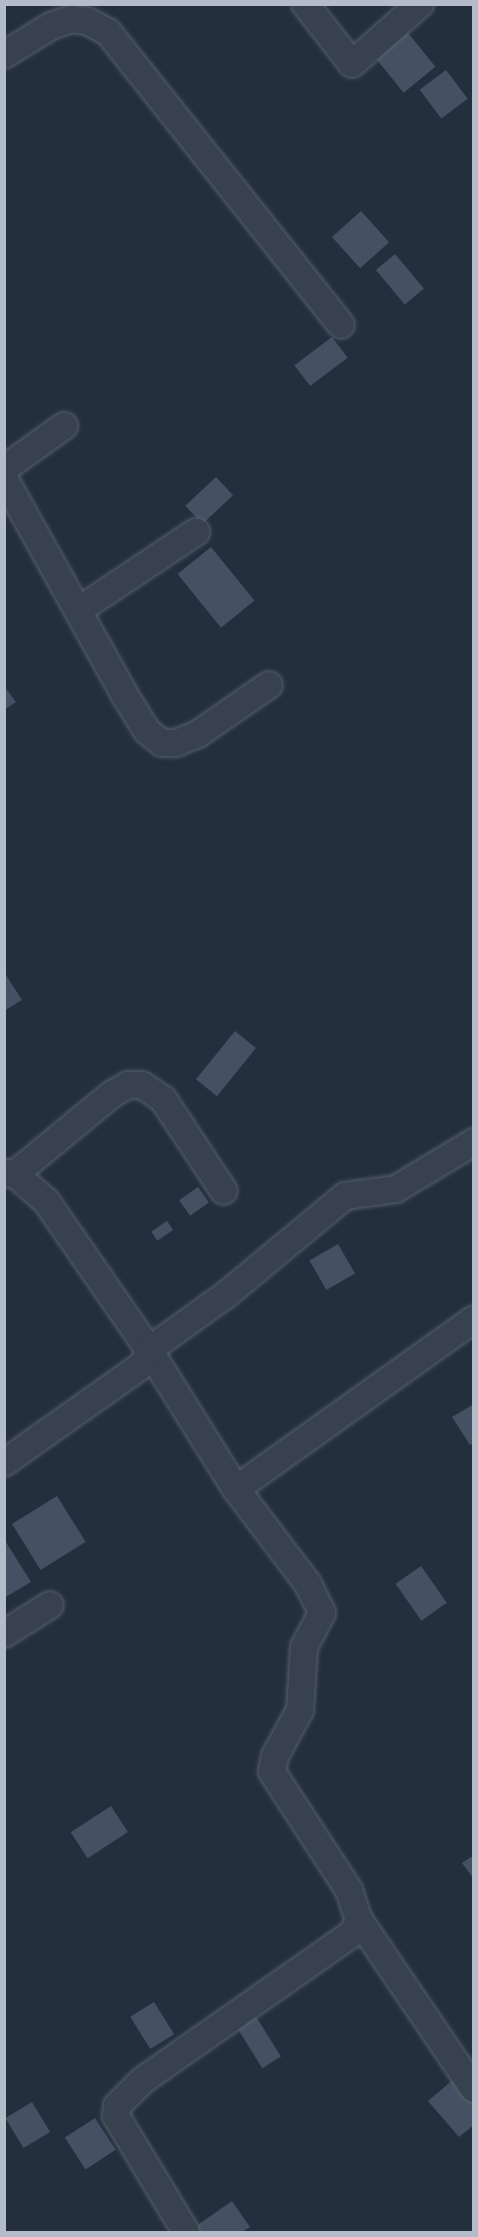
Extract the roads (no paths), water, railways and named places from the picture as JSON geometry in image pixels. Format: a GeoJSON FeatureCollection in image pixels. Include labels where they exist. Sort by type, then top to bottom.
{"type":"FeatureCollection","features":[{"type":"Feature","properties":{"kind":"street"},"geometry":{"type":"LineString","coordinates":[[305,4],[352,64],[420,4]]}},
{"type":"Feature","properties":{"kind":"street"},"geometry":{"type":"LineString","coordinates":[[4,55],[51,26],[71,19],[87,21],[108,32],[341,325]]}},
{"type":"Feature","properties":{"kind":"street"},"geometry":{"type":"LineString","coordinates":[[4,469],[64,426]]}},
{"type":"Feature","properties":{"kind":"street"},"geometry":{"type":"LineString","coordinates":[[4,478],[124,694],[147,731],[162,743],[176,743],[198,734],[269,685]]}},
{"type":"Feature","properties":{"kind":"street"},"geometry":{"type":"LineString","coordinates":[[79,610],[196,532]]}},
{"type":"Feature","properties":{"kind":"street"},"geometry":{"type":"LineString","coordinates":[[224,1191],[163,1098],[142,1084],[128,1085],[112,1094],[10,1173],[46,1201],[148,1350],[236,1489],[308,1584],[322,1613],[304,1647],[300,1710],[275,1756],[272,1772],[349,1890],[359,1920],[474,2089]]}},
{"type":"Feature","properties":{"kind":"street"},"geometry":{"type":"LineString","coordinates":[[4,1463],[144,1364],[148,1350],[227,1294],[345,1196],[396,1189],[474,1142]]}},
{"type":"Feature","properties":{"kind":"street"},"geometry":{"type":"LineString","coordinates":[[236,1489],[474,1319]]}},
{"type":"Feature","properties":{"kind":"street"},"geometry":{"type":"LineString","coordinates":[[4,1634],[50,1605]]}},
{"type":"Feature","properties":{"kind":"street"},"geometry":{"type":"LineString","coordinates":[[186,2232],[116,2116],[117,2106],[143,2079],[353,1933],[359,1920]]}}]}
